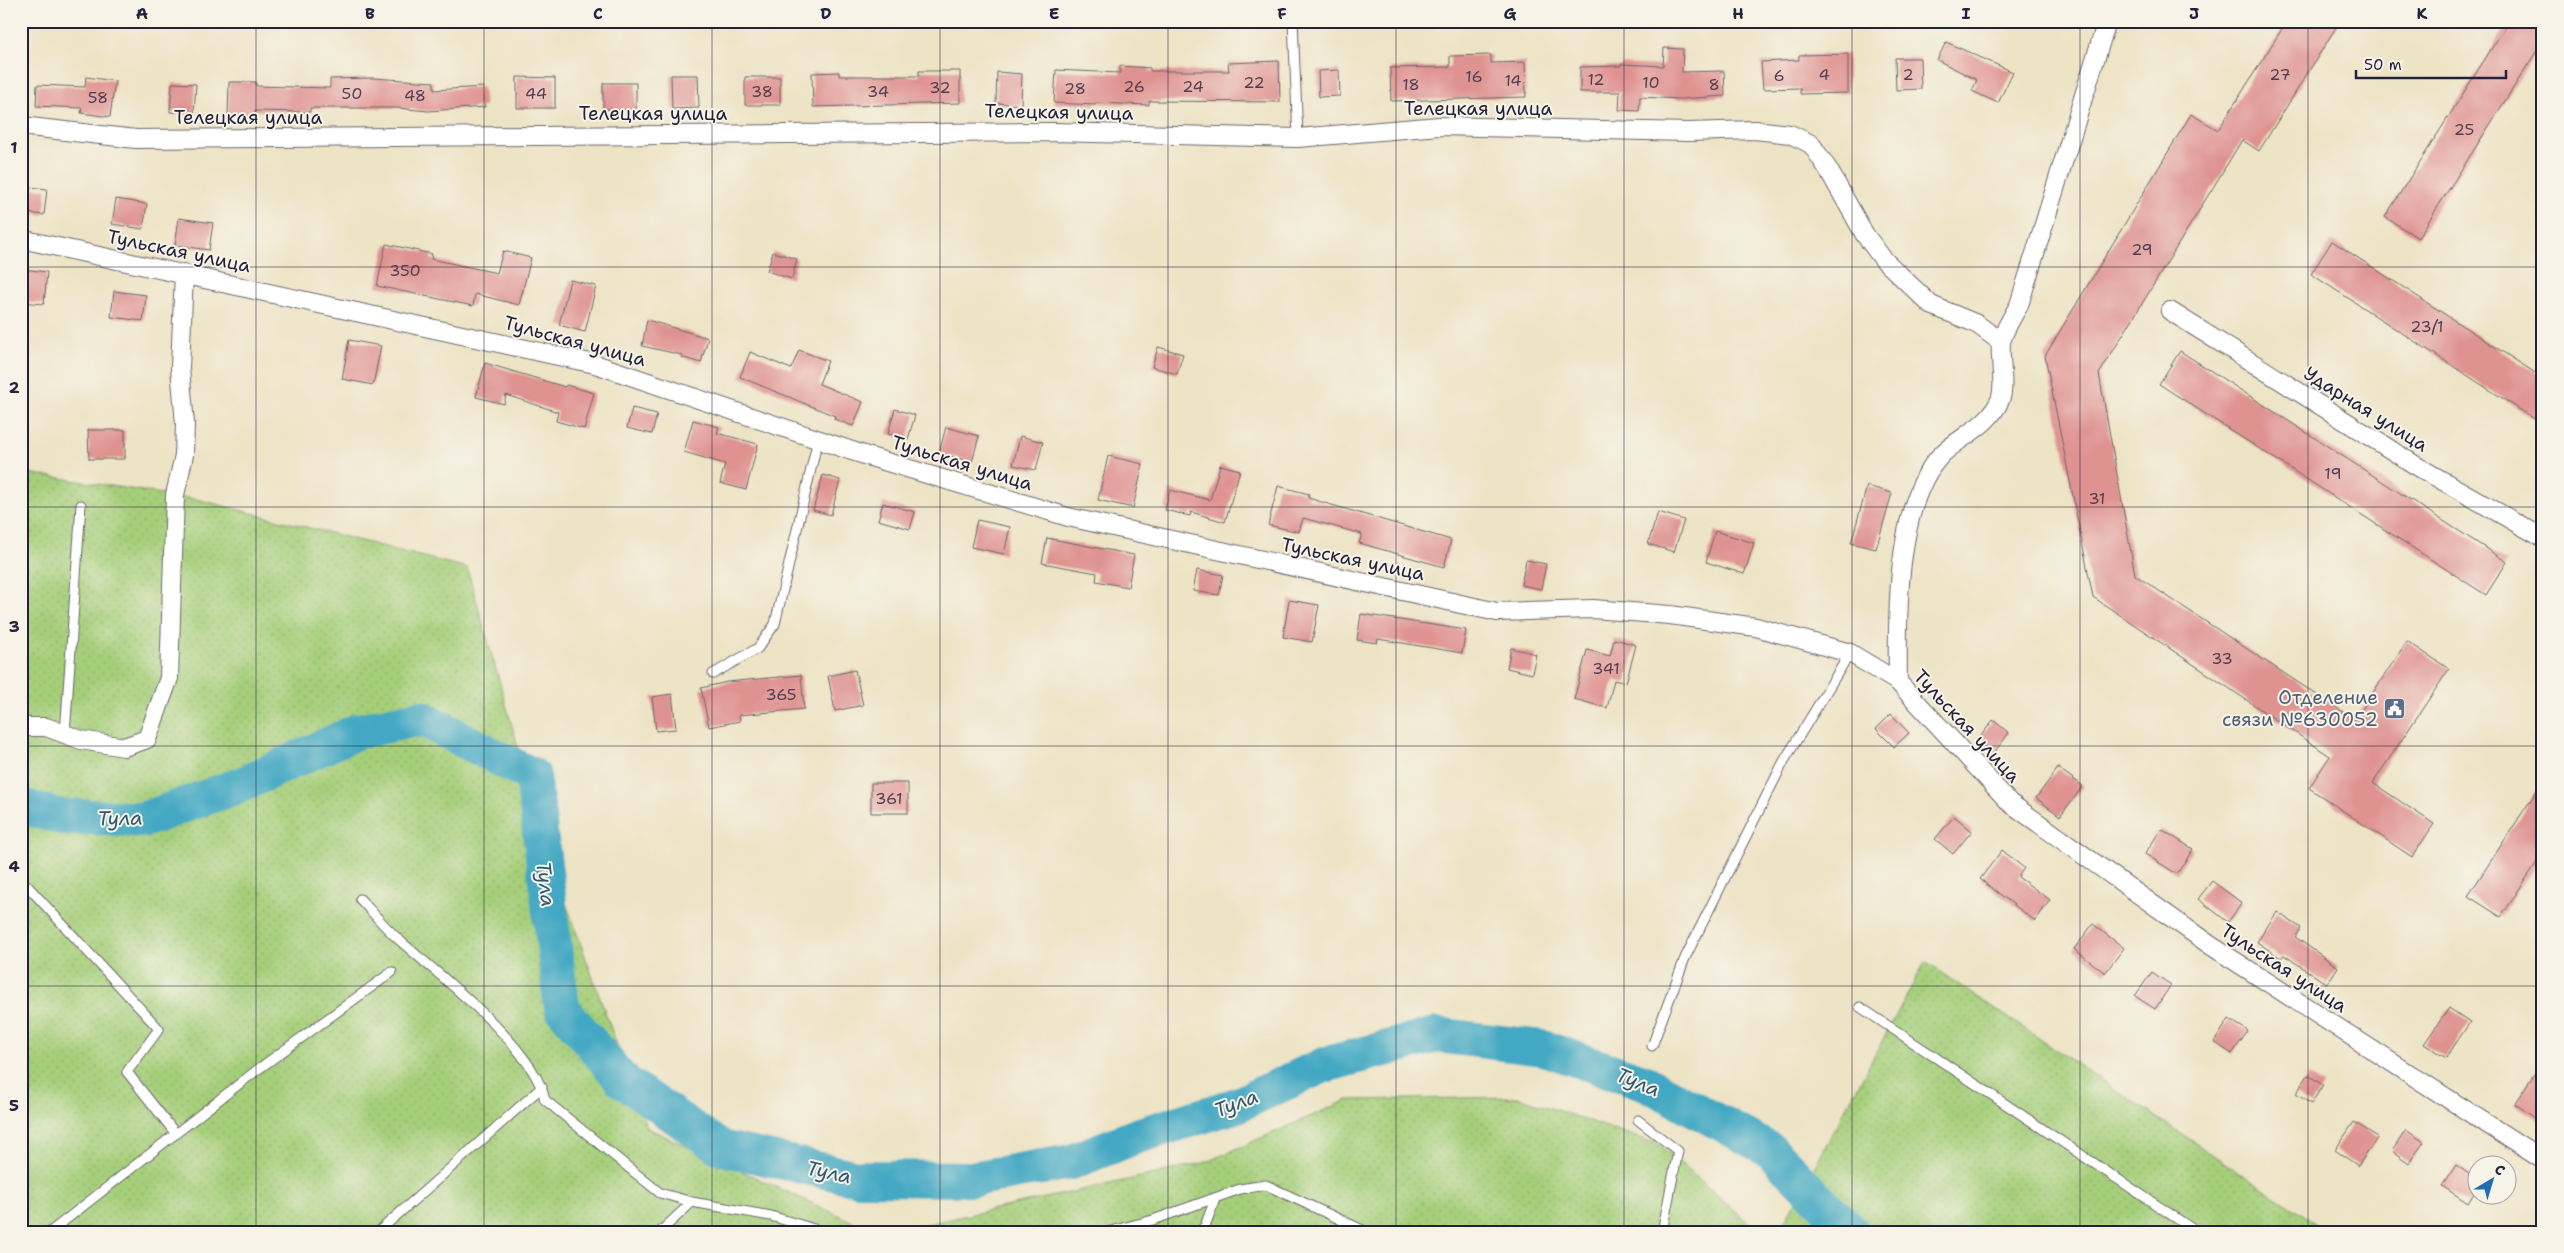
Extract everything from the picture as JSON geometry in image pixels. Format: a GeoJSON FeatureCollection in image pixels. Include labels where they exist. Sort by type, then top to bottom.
{"type":"FeatureCollection","features":[{"type":"Feature","properties":{"kind":"street"},"geometry":{"type":"LineString","coordinates":[[1898,682],[1897,619],[1901,572],[1912,513],[1923,483],[1942,455],[1982,424],[2001,399],[2001,342],[2018,305],[2107,21]]}},
{"type":"Feature","properties":{"kind":"street","name":"Телецкая улица"},"geometry":{"type":"LineString","coordinates":[[21,126],[136,139],[1042,132],[1298,138],[1439,126],[1688,132],[1755,130],[1790,134],[1811,144],[1828,169],[1865,235],[1890,265],[1931,305],[1977,324],[2001,342]]}},
{"type":"Feature","properties":{"kind":"street","name":"Тульская улица"},"geometry":{"type":"LineString","coordinates":[[21,239],[595,364],[818,439],[1068,517],[1497,612],[1593,609],[1670,615],[1756,627],[1850,654],[1898,682],[2010,803],[2210,945],[2543,1160]]}},
{"type":"Feature","properties":{"kind":"street"},"geometry":{"type":"LineString","coordinates":[[21,727],[46,727],[81,740],[124,747],[147,739],[169,678],[175,495],[184,455],[185,424],[180,368],[184,273]]}},
{"type":"Feature","properties":{"kind":"street","name":"Ударная улица"},"geometry":{"type":"LineString","coordinates":[[2170,311],[2415,465],[2543,538]]}},
{"type":"Feature","properties":{"kind":"lane"},"geometry":{"type":"LineString","coordinates":[[1293,21],[1298,138]]}},
{"type":"Feature","properties":{"kind":"lane"},"geometry":{"type":"LineString","coordinates":[[713,674],[758,648],[775,624],[818,439]]}},
{"type":"Feature","properties":{"kind":"lane"},"geometry":{"type":"LineString","coordinates":[[65,734],[81,505]]}},
{"type":"Feature","properties":{"kind":"lane"},"geometry":{"type":"LineString","coordinates":[[1652,1046],[1685,958],[1784,760],[1850,654]]}},
{"type":"Feature","properties":{"kind":"lane"},"geometry":{"type":"LineString","coordinates":[[21,879],[159,1029],[127,1072],[176,1134]]}},
{"type":"Feature","properties":{"kind":"lane"},"geometry":{"type":"LineString","coordinates":[[360,899],[395,936],[473,1004],[530,1064],[542,1087],[545,1100],[660,1193],[692,1202],[771,1216],[824,1232]]}},
{"type":"Feature","properties":{"kind":"lane"},"geometry":{"type":"LineString","coordinates":[[50,1232],[257,1070],[392,972]]}},
{"type":"Feature","properties":{"kind":"lane"},"geometry":{"type":"LineString","coordinates":[[1860,1007],[2197,1232]]}},
{"type":"Feature","properties":{"kind":"lane"},"geometry":{"type":"LineString","coordinates":[[378,1232],[542,1087]]}},
{"type":"Feature","properties":{"kind":"lane"},"geometry":{"type":"LineString","coordinates":[[1638,1120],[1678,1151],[1662,1232]]}},
{"type":"Feature","properties":{"kind":"lane"},"geometry":{"type":"LineString","coordinates":[[1107,1232],[1154,1220],[1240,1189],[1266,1185],[1367,1232]]}},
{"type":"Feature","properties":{"kind":"lane"},"geometry":{"type":"LineString","coordinates":[[1199,1232],[1206,1226],[1215,1199]]}},
{"type":"Feature","properties":{"kind":"lane"},"geometry":{"type":"LineString","coordinates":[[660,1232],[692,1202]]}},
{"type":"Feature","properties":{"kind":"green space"},"geometry":{"type":"Polygon","coordinates":[[[21,472],[200,500],[467,568],[550,859],[647,1128],[875,1232],[21,1232],[21,472]]]}},
{"type":"Feature","properties":{"kind":"green space"},"geometry":{"type":"Polygon","coordinates":[[[1925,962],[2328,1232],[1779,1232],[1925,962]]]}},
{"type":"Feature","properties":{"kind":"green space"},"geometry":{"type":"Polygon","coordinates":[[[1518,1097],[1660,1145],[1759,1232],[891,1232],[1204,1163],[1348,1100],[1518,1097]]]}},
{"type":"Feature","properties":{"kind":"building"},"geometry":{"type":"Polygon","coordinates":[[[2287,21],[2340,21],[2259,151],[2242,140],[2099,374],[2135,575],[2355,720],[2407,641],[2449,669],[2373,783],[2434,824],[2412,857],[2309,788],[2330,756],[2093,597],[2045,356],[2191,114],[2218,130],[2287,21]]]}},
{"type":"Feature","properties":{"kind":"building"},"geometry":{"type":"Polygon","coordinates":[[[2509,21],[2543,21],[2543,41],[2418,238],[2385,217],[2509,21]]]}},
{"type":"Feature","properties":{"kind":"building"},"geometry":{"type":"Polygon","coordinates":[[[1946,42],[2013,72],[1998,103],[1972,91],[1977,80],[1937,60],[1946,42]]]}},
{"type":"Feature","properties":{"kind":"building"},"geometry":{"type":"Polygon","coordinates":[[[1664,48],[1683,49],[1682,72],[1724,71],[1725,96],[1680,99],[1640,97],[1639,111],[1619,110],[1620,92],[1580,92],[1580,67],[1621,66],[1621,64],[1663,66],[1664,48]]]}},
{"type":"Feature","properties":{"kind":"building"},"geometry":{"type":"Polygon","coordinates":[[[1848,54],[1848,93],[1800,94],[1800,88],[1763,89],[1761,62],[1799,60],[1799,55],[1848,54]]]}},
{"type":"Feature","properties":{"kind":"building"},"geometry":{"type":"Polygon","coordinates":[[[1491,55],[1491,63],[1525,62],[1526,97],[1391,101],[1390,68],[1450,67],[1450,56],[1491,55]]]}},
{"type":"Feature","properties":{"kind":"building"},"geometry":{"type":"Polygon","coordinates":[[[1895,58],[1920,58],[1921,89],[1896,90],[1895,58]]]}},
{"type":"Feature","properties":{"kind":"building"},"geometry":{"type":"Polygon","coordinates":[[[1279,61],[1280,102],[1149,101],[1149,105],[1054,103],[1056,70],[1120,73],[1120,66],[1150,68],[1150,71],[1229,71],[1228,63],[1279,61]]]}},
{"type":"Feature","properties":{"kind":"building"},"geometry":{"type":"Polygon","coordinates":[[[1339,70],[1340,96],[1319,97],[1318,71],[1339,70]]]}},
{"type":"Feature","properties":{"kind":"building"},"geometry":{"type":"Polygon","coordinates":[[[919,71],[960,71],[960,103],[813,107],[812,73],[839,72],[839,76],[919,76],[919,71]]]}},
{"type":"Feature","properties":{"kind":"building"},"geometry":{"type":"Polygon","coordinates":[[[997,72],[1022,74],[1021,105],[996,103],[997,72]]]}},
{"type":"Feature","properties":{"kind":"building"},"geometry":{"type":"Polygon","coordinates":[[[671,75],[698,75],[699,108],[672,109],[671,75]]]}},
{"type":"Feature","properties":{"kind":"building"},"geometry":{"type":"Polygon","coordinates":[[[86,77],[115,81],[110,117],[81,113],[82,108],[36,106],[37,85],[85,87],[86,77]]]}},
{"type":"Feature","properties":{"kind":"building"},"geometry":{"type":"Polygon","coordinates":[[[517,77],[555,78],[555,108],[517,108],[517,77]]]}},
{"type":"Feature","properties":{"kind":"building"},"geometry":{"type":"Polygon","coordinates":[[[745,77],[780,77],[780,105],[745,105],[745,77]]]}},
{"type":"Feature","properties":{"kind":"building"},"geometry":{"type":"Polygon","coordinates":[[[373,78],[434,82],[434,90],[483,87],[485,107],[428,111],[397,108],[310,108],[310,112],[255,111],[255,116],[228,116],[229,82],[256,82],[256,86],[330,88],[330,79],[373,78]]]}},
{"type":"Feature","properties":{"kind":"building"},"geometry":{"type":"Polygon","coordinates":[[[172,83],[196,84],[194,113],[170,112],[172,83]]]}},
{"type":"Feature","properties":{"kind":"building"},"geometry":{"type":"Polygon","coordinates":[[[603,83],[636,83],[636,110],[603,109],[603,83]]]}},
{"type":"Feature","properties":{"kind":"building"},"geometry":{"type":"Polygon","coordinates":[[[21,186],[47,189],[44,215],[21,212],[21,186]]]}},
{"type":"Feature","properties":{"kind":"building"},"geometry":{"type":"Polygon","coordinates":[[[116,199],[147,204],[143,229],[112,224],[116,199]]]}},
{"type":"Feature","properties":{"kind":"building"},"geometry":{"type":"Polygon","coordinates":[[[179,218],[213,223],[209,250],[175,245],[179,218]]]}},
{"type":"Feature","properties":{"kind":"building"},"geometry":{"type":"Polygon","coordinates":[[[2332,241],[2543,378],[2543,410],[2536,420],[2311,274],[2332,241]]]}},
{"type":"Feature","properties":{"kind":"building"},"geometry":{"type":"Polygon","coordinates":[[[386,244],[432,254],[431,259],[497,273],[503,251],[531,258],[519,305],[475,294],[473,306],[377,286],[386,244]]]}},
{"type":"Feature","properties":{"kind":"building"},"geometry":{"type":"Polygon","coordinates":[[[773,252],[797,259],[792,279],[767,271],[773,252]]]}},
{"type":"Feature","properties":{"kind":"building"},"geometry":{"type":"Polygon","coordinates":[[[21,269],[47,272],[44,304],[21,302],[21,269]]]}},
{"type":"Feature","properties":{"kind":"building"},"geometry":{"type":"Polygon","coordinates":[[[570,280],[596,286],[585,332],[559,325],[570,280]]]}},
{"type":"Feature","properties":{"kind":"building"},"geometry":{"type":"Polygon","coordinates":[[[114,291],[146,295],[143,321],[111,317],[114,291]]]}},
{"type":"Feature","properties":{"kind":"building"},"geometry":{"type":"Polygon","coordinates":[[[647,320],[708,338],[701,363],[681,357],[682,355],[642,346],[647,320]]]}},
{"type":"Feature","properties":{"kind":"building"},"geometry":{"type":"Polygon","coordinates":[[[349,340],[381,346],[373,385],[342,379],[349,340]]]}},
{"type":"Feature","properties":{"kind":"building"},"geometry":{"type":"Polygon","coordinates":[[[1158,347],[1183,354],[1177,374],[1152,367],[1158,347]]]}},
{"type":"Feature","properties":{"kind":"building"},"geometry":{"type":"Polygon","coordinates":[[[799,350],[828,361],[819,384],[863,402],[853,426],[834,419],[835,416],[740,377],[750,352],[791,369],[799,350]]]}},
{"type":"Feature","properties":{"kind":"building"},"geometry":{"type":"Polygon","coordinates":[[[2180,351],[2507,562],[2486,595],[2159,384],[2180,351]]]}},
{"type":"Feature","properties":{"kind":"building"},"geometry":{"type":"Polygon","coordinates":[[[485,363],[565,387],[566,385],[594,393],[584,429],[556,421],[558,412],[506,395],[504,404],[476,397],[485,363]]]}},
{"type":"Feature","properties":{"kind":"building"},"geometry":{"type":"Polygon","coordinates":[[[632,408],[657,414],[652,434],[627,428],[632,408]]]}},
{"type":"Feature","properties":{"kind":"building"},"geometry":{"type":"Polygon","coordinates":[[[895,409],[915,415],[908,439],[888,434],[895,409]]]}},
{"type":"Feature","properties":{"kind":"building"},"geometry":{"type":"Polygon","coordinates":[[[693,420],[719,427],[717,433],[758,444],[746,490],[720,483],[725,464],[684,452],[693,420]]]}},
{"type":"Feature","properties":{"kind":"building"},"geometry":{"type":"Polygon","coordinates":[[[946,427],[979,436],[972,462],[939,453],[946,427]]]}},
{"type":"Feature","properties":{"kind":"building"},"geometry":{"type":"Polygon","coordinates":[[[88,430],[125,430],[125,459],[89,459],[88,430]]]}},
{"type":"Feature","properties":{"kind":"building"},"geometry":{"type":"Polygon","coordinates":[[[1020,436],[1043,442],[1036,470],[1013,465],[1020,436]]]}},
{"type":"Feature","properties":{"kind":"building"},"geometry":{"type":"Polygon","coordinates":[[[1108,456],[1143,464],[1133,508],[1098,500],[1108,456]]]}},
{"type":"Feature","properties":{"kind":"building"},"geometry":{"type":"Polygon","coordinates":[[[1220,465],[1240,470],[1225,522],[1191,512],[1190,516],[1165,510],[1170,490],[1210,500],[1220,465]]]}},
{"type":"Feature","properties":{"kind":"building"},"geometry":{"type":"Polygon","coordinates":[[[823,475],[840,480],[831,515],[813,510],[823,475]]]}},
{"type":"Feature","properties":{"kind":"building"},"geometry":{"type":"Polygon","coordinates":[[[1278,486],[1309,494],[1308,498],[1451,540],[1444,567],[1359,543],[1362,534],[1303,518],[1299,532],[1268,525],[1278,486]]]}},
{"type":"Feature","properties":{"kind":"building"},"geometry":{"type":"Polygon","coordinates":[[[1867,486],[1892,493],[1876,549],[1851,543],[1867,486]]]}},
{"type":"Feature","properties":{"kind":"building"},"geometry":{"type":"Polygon","coordinates":[[[883,503],[915,512],[910,529],[878,520],[883,503]]]}},
{"type":"Feature","properties":{"kind":"building"},"geometry":{"type":"Polygon","coordinates":[[[1658,512],[1684,520],[1674,552],[1648,544],[1658,512]]]}},
{"type":"Feature","properties":{"kind":"building"},"geometry":{"type":"Polygon","coordinates":[[[977,520],[1010,527],[1004,554],[971,547],[977,520]]]}},
{"type":"Feature","properties":{"kind":"building"},"geometry":{"type":"Polygon","coordinates":[[[1715,531],[1754,543],[1744,574],[1706,562],[1715,531]]]}},
{"type":"Feature","properties":{"kind":"building"},"geometry":{"type":"Polygon","coordinates":[[[1047,538],[1134,555],[1128,587],[1096,581],[1097,573],[1042,563],[1047,538]]]}},
{"type":"Feature","properties":{"kind":"building"},"geometry":{"type":"Polygon","coordinates":[[[1526,560],[1546,564],[1541,589],[1521,585],[1526,560]]]}},
{"type":"Feature","properties":{"kind":"building"},"geometry":{"type":"Polygon","coordinates":[[[1197,570],[1223,575],[1219,595],[1193,591],[1197,570]]]}},
{"type":"Feature","properties":{"kind":"building"},"geometry":{"type":"Polygon","coordinates":[[[1289,600],[1319,605],[1312,642],[1283,637],[1289,600]]]}},
{"type":"Feature","properties":{"kind":"building"},"geometry":{"type":"Polygon","coordinates":[[[1361,614],[1466,630],[1462,653],[1378,639],[1377,643],[1357,640],[1361,614]]]}},
{"type":"Feature","properties":{"kind":"building"},"geometry":{"type":"Polygon","coordinates":[[[1614,639],[1636,645],[1626,683],[1614,680],[1607,708],[1574,699],[1587,650],[1610,656],[1614,639]]]}},
{"type":"Feature","properties":{"kind":"building"},"geometry":{"type":"Polygon","coordinates":[[[1511,648],[1536,654],[1532,674],[1507,668],[1511,648]]]}},
{"type":"Feature","properties":{"kind":"building"},"geometry":{"type":"Polygon","coordinates":[[[855,670],[863,705],[835,711],[828,676],[855,670]]]}},
{"type":"Feature","properties":{"kind":"building"},"geometry":{"type":"Polygon","coordinates":[[[801,675],[804,709],[739,715],[740,721],[709,727],[701,688],[727,682],[801,675]]]}},
{"type":"Feature","properties":{"kind":"building"},"geometry":{"type":"Polygon","coordinates":[[[672,694],[676,729],[656,731],[652,697],[672,694]]]}},
{"type":"Feature","properties":{"kind":"building"},"geometry":{"type":"Polygon","coordinates":[[[1891,714],[1909,733],[1894,747],[1876,729],[1891,714]]]}},
{"type":"Feature","properties":{"kind":"building"},"geometry":{"type":"Polygon","coordinates":[[[1993,720],[2009,733],[1993,754],[1977,741],[1993,720]]]}},
{"type":"Feature","properties":{"kind":"building"},"geometry":{"type":"Polygon","coordinates":[[[2058,768],[2083,786],[2060,816],[2036,798],[2058,768]]]}},
{"type":"Feature","properties":{"kind":"building"},"geometry":{"type":"Polygon","coordinates":[[[2543,781],[2543,853],[2501,917],[2468,896],[2543,781]]]}},
{"type":"Feature","properties":{"kind":"building"},"geometry":{"type":"Polygon","coordinates":[[[871,783],[908,783],[908,813],[871,813],[871,783]]]}},
{"type":"Feature","properties":{"kind":"building"},"geometry":{"type":"Polygon","coordinates":[[[1954,816],[1972,831],[1953,854],[1935,839],[1954,816]]]}},
{"type":"Feature","properties":{"kind":"building"},"geometry":{"type":"Polygon","coordinates":[[[2161,829],[2193,849],[2177,874],[2145,854],[2161,829]]]}},
{"type":"Feature","properties":{"kind":"building"},"geometry":{"type":"Polygon","coordinates":[[[2002,850],[2024,868],[2018,877],[2050,900],[2035,921],[1980,879],[2002,850]]]}},
{"type":"Feature","properties":{"kind":"building"},"geometry":{"type":"Polygon","coordinates":[[[2212,881],[2242,903],[2228,922],[2198,899],[2212,881]]]}},
{"type":"Feature","properties":{"kind":"building"},"geometry":{"type":"Polygon","coordinates":[[[2277,912],[2301,928],[2295,937],[2338,967],[2327,984],[2284,955],[2281,958],[2257,942],[2277,912]]]}},
{"type":"Feature","properties":{"kind":"building"},"geometry":{"type":"Polygon","coordinates":[[[2093,924],[2124,948],[2105,973],[2074,949],[2093,924]]]}},
{"type":"Feature","properties":{"kind":"building"},"geometry":{"type":"Polygon","coordinates":[[[2152,972],[2171,985],[2155,1009],[2135,996],[2152,972]]]}},
{"type":"Feature","properties":{"kind":"building"},"geometry":{"type":"Polygon","coordinates":[[[2449,1008],[2470,1022],[2446,1058],[2424,1044],[2449,1008]]]}},
{"type":"Feature","properties":{"kind":"building"},"geometry":{"type":"Polygon","coordinates":[[[2229,1019],[2248,1031],[2232,1054],[2214,1042],[2229,1019]]]}},
{"type":"Feature","properties":{"kind":"building"},"geometry":{"type":"Polygon","coordinates":[[[2543,1061],[2543,1123],[2514,1104],[2543,1061]]]}},
{"type":"Feature","properties":{"kind":"building"},"geometry":{"type":"Polygon","coordinates":[[[2308,1075],[2323,1085],[2311,1104],[2296,1094],[2308,1075]]]}},
{"type":"Feature","properties":{"kind":"building"},"geometry":{"type":"Polygon","coordinates":[[[2354,1122],[2378,1137],[2358,1166],[2335,1150],[2354,1122]]]}},
{"type":"Feature","properties":{"kind":"building"},"geometry":{"type":"Polygon","coordinates":[[[2406,1130],[2424,1142],[2409,1163],[2392,1151],[2406,1130]]]}},
{"type":"Feature","properties":{"kind":"building"},"geometry":{"type":"Polygon","coordinates":[[[2456,1165],[2466,1172],[2466,1202],[2442,1186],[2456,1165]]]}},
{"type":"Feature","properties":{"kind":"waterway","name":"Тула"},"geometry":{"type":"LineString","coordinates":[[21,806],[62,817],[143,820],[243,784],[358,731],[421,718],[533,776],[562,1008],[622,1080],[721,1148],[857,1178],[972,1179],[1071,1162],[1137,1136],[1237,1105],[1324,1065],[1436,1035],[1543,1048],[1646,1083],[1770,1150],[1852,1232]]}},
{"type":"Feature","properties":{"kind":"place","name":"Отделение связи №630052"},"geometry":{"type":"Point","coordinates":[2394,708]}}]}
